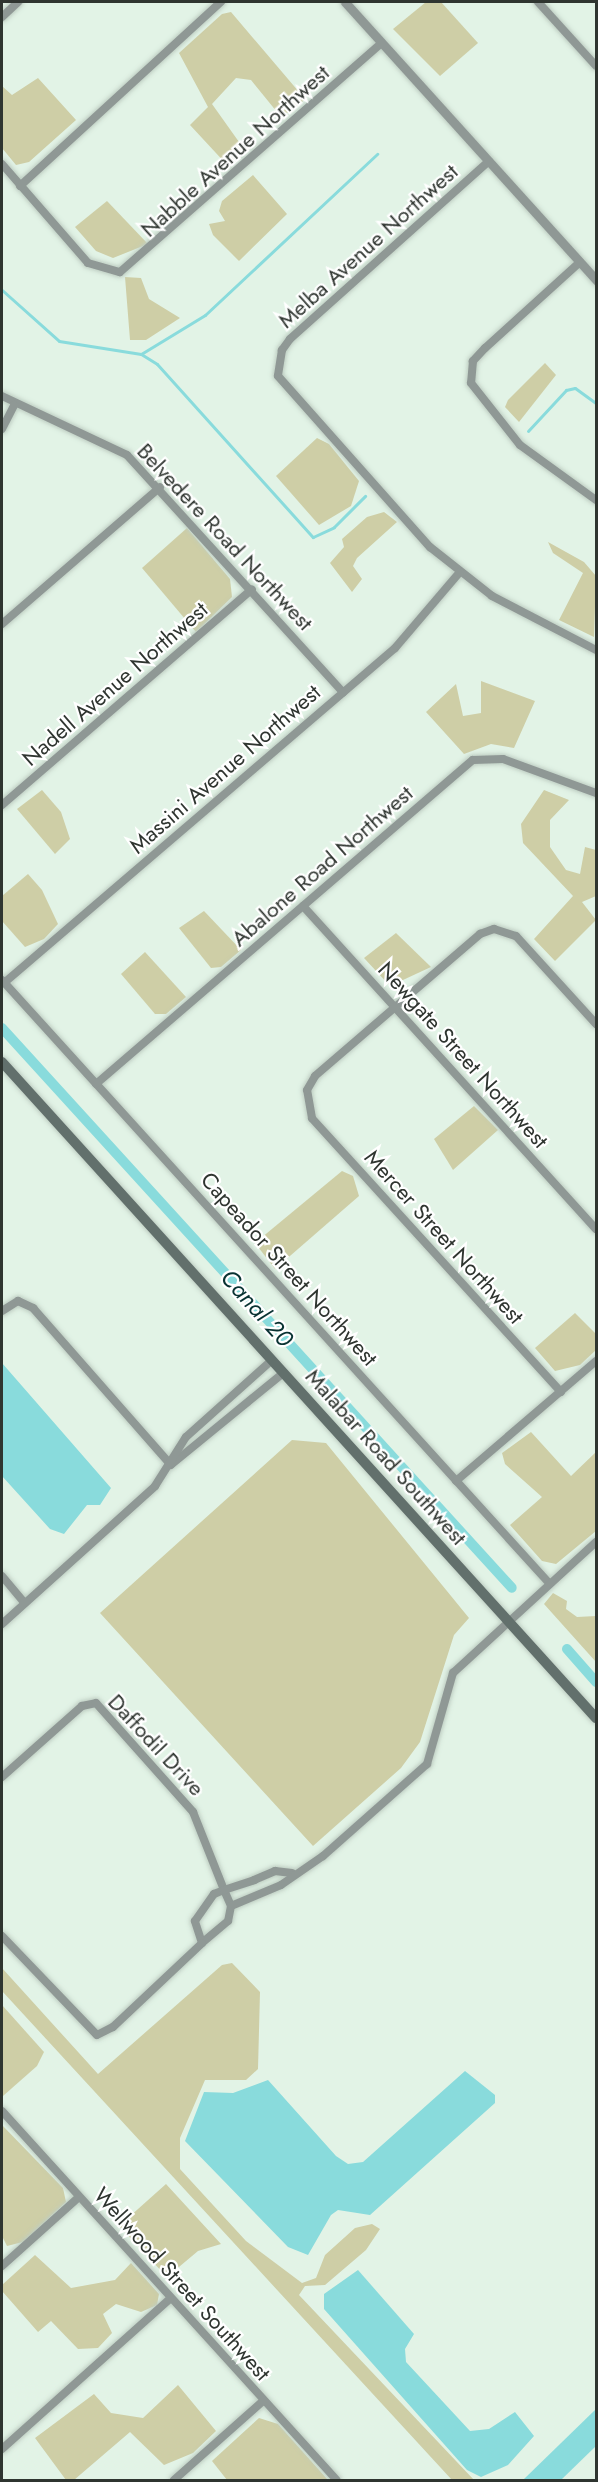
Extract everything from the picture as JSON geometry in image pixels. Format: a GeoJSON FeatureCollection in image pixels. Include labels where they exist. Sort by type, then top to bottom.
{"type":"FeatureCollection","features":[{"type":"Feature","properties":{"kind":"main road","name":"Malabar Road Southwest"},"geometry":{"type":"LineString","coordinates":[[2,1062],[597,1718]]}},
{"type":"Feature","properties":{"kind":"street"},"geometry":{"type":"LineString","coordinates":[[2,17],[18,2]]}},
{"type":"Feature","properties":{"kind":"street"},"geometry":{"type":"LineString","coordinates":[[2,164],[20,186],[221,2]]}},
{"type":"Feature","properties":{"kind":"street"},"geometry":{"type":"LineString","coordinates":[[345,2],[597,280]]}},
{"type":"Feature","properties":{"kind":"street"},"geometry":{"type":"LineString","coordinates":[[538,2],[597,66]]}},
{"type":"Feature","properties":{"kind":"street","name":"Nabble Avenue Northwest"},"geometry":{"type":"LineString","coordinates":[[20,186],[88,262],[106,272],[133,267],[382,43]]}},
{"type":"Feature","properties":{"kind":"street","name":"Melba Avenue Northwest"},"geometry":{"type":"LineString","coordinates":[[460,572],[430,547],[288,391],[278,363],[290,339],[489,161]]}},
{"type":"Feature","properties":{"kind":"street"},"geometry":{"type":"LineString","coordinates":[[580,262],[484,348],[470,373],[478,399],[520,445],[597,500]]}},
{"type":"Feature","properties":{"kind":"street","name":"Belvedere Road Northwest"},"geometry":{"type":"LineString","coordinates":[[2,396],[14,405],[127,455],[160,487],[343,692]]}},
{"type":"Feature","properties":{"kind":"street"},"geometry":{"type":"LineString","coordinates":[[2,429],[14,405]]}},
{"type":"Feature","properties":{"kind":"street"},"geometry":{"type":"LineString","coordinates":[[2,624],[160,487]]}},
{"type":"Feature","properties":{"kind":"street"},"geometry":{"type":"LineString","coordinates":[[460,572],[538,624],[597,650]]}},
{"type":"Feature","properties":{"kind":"street","name":"Massini Avenue Northwest"},"geometry":{"type":"LineString","coordinates":[[3,981],[394,648],[460,572]]}},
{"type":"Feature","properties":{"kind":"street","name":"Nadell Avenue Northwest"},"geometry":{"type":"LineString","coordinates":[[2,805],[252,589]]}},
{"type":"Feature","properties":{"kind":"street","name":"Abalone Road Northwest"},"geometry":{"type":"LineString","coordinates":[[96,1084],[473,760],[503,759],[597,793]]}},
{"type":"Feature","properties":{"kind":"street","name":"Newgate Street Northwest"},"geometry":{"type":"LineString","coordinates":[[303,906],[597,1229]]}},
{"type":"Feature","properties":{"kind":"street"},"geometry":{"type":"LineString","coordinates":[[396,1008],[480,934],[494,929],[516,936],[597,1024]]}},
{"type":"Feature","properties":{"kind":"street","name":"Capeador Street Northwest"},"geometry":{"type":"LineString","coordinates":[[3,981],[549,1584]]}},
{"type":"Feature","properties":{"kind":"street","name":"Mercer Street Northwest"},"geometry":{"type":"LineString","coordinates":[[396,1008],[315,1076],[306,1102],[312,1119],[561,1392]]}},
{"type":"Feature","properties":{"kind":"street"},"geometry":{"type":"LineString","coordinates":[[2,1311],[18,1301],[33,1308],[171,1465]]}},
{"type":"Feature","properties":{"kind":"street"},"geometry":{"type":"LineString","coordinates":[[2,1624],[155,1486],[171,1465],[186,1437],[272,1360]]}},
{"type":"Feature","properties":{"kind":"street"},"geometry":{"type":"LineString","coordinates":[[456,1481],[597,1361]]}},
{"type":"Feature","properties":{"kind":"street"},"geometry":{"type":"LineString","coordinates":[[171,1465],[283,1373]]}},
{"type":"Feature","properties":{"kind":"street"},"geometry":{"type":"LineString","coordinates":[[2,1936],[97,2035],[113,2027],[228,1921],[231,1906],[281,1885],[292,1873],[324,1856],[427,1764],[453,1673],[597,1542]]}},
{"type":"Feature","properties":{"kind":"street"},"geometry":{"type":"LineString","coordinates":[[2,1576],[25,1603]]}},
{"type":"Feature","properties":{"kind":"street","name":"Daffodil Drive"},"geometry":{"type":"LineString","coordinates":[[2,1777],[82,1706],[96,1703],[194,1812],[231,1906]]}},
{"type":"Feature","properties":{"kind":"street"},"geometry":{"type":"LineString","coordinates":[[202,1943],[195,1922],[198,1912],[224,1890],[275,1871],[292,1873]]}},
{"type":"Feature","properties":{"kind":"street","name":"Wellwood Street Southwest"},"geometry":{"type":"LineString","coordinates":[[2,2111],[338,2481]]}},
{"type":"Feature","properties":{"kind":"street"},"geometry":{"type":"LineString","coordinates":[[2,2266],[79,2197]]}},
{"type":"Feature","properties":{"kind":"street"},"geometry":{"type":"LineString","coordinates":[[2,2449],[170,2298]]}},
{"type":"Feature","properties":{"kind":"street"},"geometry":{"type":"LineString","coordinates":[[174,2481],[263,2401]]}},
{"type":"Feature","properties":{"kind":"green space"},"geometry":{"type":"Polygon","coordinates":[[[426,2],[441,2],[478,43],[440,76],[393,29],[426,2]]]}},
{"type":"Feature","properties":{"kind":"green space"},"geometry":{"type":"Polygon","coordinates":[[[231,12],[305,99],[291,113],[277,112],[251,80],[236,78],[212,104],[244,149],[228,166],[190,125],[208,107],[179,53],[222,14],[231,12]]]}},
{"type":"Feature","properties":{"kind":"green space"},"geometry":{"type":"Polygon","coordinates":[[[38,78],[76,120],[29,162],[16,165],[2,148],[2,86],[12,95],[38,78]]]}},
{"type":"Feature","properties":{"kind":"green space"},"geometry":{"type":"Polygon","coordinates":[[[253,175],[287,214],[239,261],[213,235],[209,224],[225,221],[219,211],[222,201],[253,175]]]}},
{"type":"Feature","properties":{"kind":"green space"},"geometry":{"type":"Polygon","coordinates":[[[107,201],[148,244],[113,258],[96,251],[75,227],[107,201]]]}},
{"type":"Feature","properties":{"kind":"green space"},"geometry":{"type":"Polygon","coordinates":[[[125,277],[141,278],[149,299],[180,318],[146,340],[130,340],[125,277]]]}},
{"type":"Feature","properties":{"kind":"green space"},"geometry":{"type":"Polygon","coordinates":[[[545,363],[556,375],[519,422],[505,407],[508,400],[545,363]]]}},
{"type":"Feature","properties":{"kind":"green space"},"geometry":{"type":"Polygon","coordinates":[[[317,438],[329,444],[359,481],[351,506],[319,525],[276,476],[317,438]]]}},
{"type":"Feature","properties":{"kind":"green space"},"geometry":{"type":"Polygon","coordinates":[[[384,512],[397,522],[357,558],[353,566],[362,579],[352,592],[330,563],[344,547],[342,539],[367,517],[384,512]]]}},
{"type":"Feature","properties":{"kind":"green space"},"geometry":{"type":"Polygon","coordinates":[[[187,528],[230,579],[232,597],[196,632],[142,568],[187,528]]]}},
{"type":"Feature","properties":{"kind":"green space"},"geometry":{"type":"Polygon","coordinates":[[[548,542],[584,562],[596,576],[594,637],[559,620],[583,573],[553,553],[548,542]]]}},
{"type":"Feature","properties":{"kind":"green space"},"geometry":{"type":"Polygon","coordinates":[[[481,681],[535,701],[514,748],[491,744],[464,754],[426,712],[456,684],[463,716],[481,713],[481,681]]]}},
{"type":"Feature","properties":{"kind":"green space"},"geometry":{"type":"Polygon","coordinates":[[[42,790],[61,812],[70,839],[55,854],[17,809],[42,790]]]}},
{"type":"Feature","properties":{"kind":"green space"},"geometry":{"type":"Polygon","coordinates":[[[544,790],[569,800],[550,820],[550,847],[566,870],[580,874],[585,847],[596,850],[596,896],[582,902],[596,920],[555,961],[534,939],[573,896],[523,843],[521,824],[544,790]]]}},
{"type":"Feature","properties":{"kind":"green space"},"geometry":{"type":"Polygon","coordinates":[[[28,874],[42,890],[58,924],[44,939],[25,947],[2,921],[2,896],[28,874]]]}},
{"type":"Feature","properties":{"kind":"green space"},"geometry":{"type":"Polygon","coordinates":[[[204,911],[241,950],[221,967],[211,968],[179,928],[204,911]]]}},
{"type":"Feature","properties":{"kind":"green space"},"geometry":{"type":"Polygon","coordinates":[[[396,933],[431,967],[390,986],[364,958],[396,933]]]}},
{"type":"Feature","properties":{"kind":"green space"},"geometry":{"type":"Polygon","coordinates":[[[145,952],[186,997],[166,1014],[155,1014],[121,974],[145,952]]]}},
{"type":"Feature","properties":{"kind":"green space"},"geometry":{"type":"Polygon","coordinates":[[[474,1106],[498,1130],[453,1170],[434,1139],[474,1106]]]}},
{"type":"Feature","properties":{"kind":"green space"},"geometry":{"type":"Polygon","coordinates":[[[342,1171],[353,1176],[359,1196],[275,1269],[255,1243],[342,1171]]]}},
{"type":"Feature","properties":{"kind":"green space"},"geometry":{"type":"Polygon","coordinates":[[[575,1313],[596,1334],[596,1350],[580,1365],[555,1371],[535,1348],[575,1313]]]}},
{"type":"Feature","properties":{"kind":"green space"},"geometry":{"type":"Polygon","coordinates":[[[531,1432],[571,1476],[596,1452],[596,1531],[556,1564],[542,1561],[510,1525],[542,1497],[505,1464],[502,1453],[531,1432]]]}},
{"type":"Feature","properties":{"kind":"green space"},"geometry":{"type":"Polygon","coordinates":[[[292,1440],[326,1443],[469,1618],[454,1635],[420,1742],[401,1768],[313,1846],[100,1613],[292,1440]]]}},
{"type":"Feature","properties":{"kind":"green space"},"geometry":{"type":"Polygon","coordinates":[[[553,1593],[567,1601],[566,1609],[577,1617],[596,1616],[596,1662],[544,1604],[553,1593]]]}},
{"type":"Feature","properties":{"kind":"green space"},"geometry":{"type":"Polygon","coordinates":[[[232,1963],[260,1992],[258,2069],[246,2080],[205,2080],[180,2138],[180,2169],[246,2241],[302,2283],[316,2278],[325,2255],[355,2228],[372,2224],[380,2229],[366,2250],[325,2285],[305,2286],[299,2295],[474,2480],[452,2480],[2,1991],[2,1968],[98,2074],[222,1965],[232,1963]]]}},
{"type":"Feature","properties":{"kind":"green space"},"geometry":{"type":"Polygon","coordinates":[[[2,2005],[44,2052],[37,2066],[3,2096],[2,2005]]]}},
{"type":"Feature","properties":{"kind":"green space"},"geometry":{"type":"Polygon","coordinates":[[[2,2125],[63,2188],[66,2202],[23,2242],[7,2246],[2,2236],[2,2125]]]}},
{"type":"Feature","properties":{"kind":"green space"},"geometry":{"type":"Polygon","coordinates":[[[166,2184],[221,2244],[198,2251],[167,2277],[119,2226],[166,2184]]]}},
{"type":"Feature","properties":{"kind":"green space"},"geometry":{"type":"Polygon","coordinates":[[[35,2255],[71,2288],[115,2280],[131,2263],[159,2294],[157,2305],[141,2312],[116,2304],[103,2314],[112,2333],[98,2348],[78,2349],[51,2321],[38,2332],[2,2291],[2,2285],[35,2255]]]}},
{"type":"Feature","properties":{"kind":"green space"},"geometry":{"type":"Polygon","coordinates":[[[178,2385],[216,2431],[193,2453],[164,2465],[130,2432],[74,2480],[66,2480],[35,2438],[94,2394],[111,2413],[143,2418],[178,2385]]]}},
{"type":"Feature","properties":{"kind":"green space"},"geometry":{"type":"Polygon","coordinates":[[[259,2418],[278,2424],[328,2480],[227,2480],[212,2461],[259,2418]]]}},
{"type":"Feature","properties":{"kind":"water"},"geometry":{"type":"Polygon","coordinates":[[[2,1363],[111,1488],[100,1505],[87,1505],[64,1534],[50,1529],[2,1476],[2,1363]]]}},
{"type":"Feature","properties":{"kind":"water"},"geometry":{"type":"Polygon","coordinates":[[[465,2071],[495,2095],[495,2103],[370,2215],[338,2210],[331,2215],[308,2255],[288,2247],[185,2141],[204,2092],[233,2093],[268,2080],[336,2156],[348,2164],[363,2162],[465,2071]]]}},
{"type":"Feature","properties":{"kind":"water"},"geometry":{"type":"Polygon","coordinates":[[[358,2270],[414,2334],[405,2349],[406,2362],[470,2431],[489,2429],[515,2412],[534,2436],[508,2465],[481,2477],[467,2470],[324,2309],[324,2294],[358,2270]]]}},
{"type":"Feature","properties":{"kind":"water"},"geometry":{"type":"Polygon","coordinates":[[[596,2409],[596,2446],[561,2480],[523,2480],[596,2409]]]}},
{"type":"Feature","properties":{"kind":"waterway"},"geometry":{"type":"LineString","coordinates":[[2,290],[59,341],[141,354],[205,315],[377,154]]}},
{"type":"Feature","properties":{"kind":"waterway"},"geometry":{"type":"LineString","coordinates":[[141,354],[157,364],[313,537],[334,527],[365,496]]}},
{"type":"Feature","properties":{"kind":"waterway"},"geometry":{"type":"LineString","coordinates":[[528,431],[566,390],[575,388],[596,403]]}},
{"type":"Feature","properties":{"kind":"waterway","name":"Canal 20"},"geometry":{"type":"LineString","coordinates":[[2,1028],[512,1588]]}},
{"type":"Feature","properties":{"kind":"waterway","name":"Canal 20"},"geometry":{"type":"LineString","coordinates":[[567,1649],[596,1682]]}}]}
